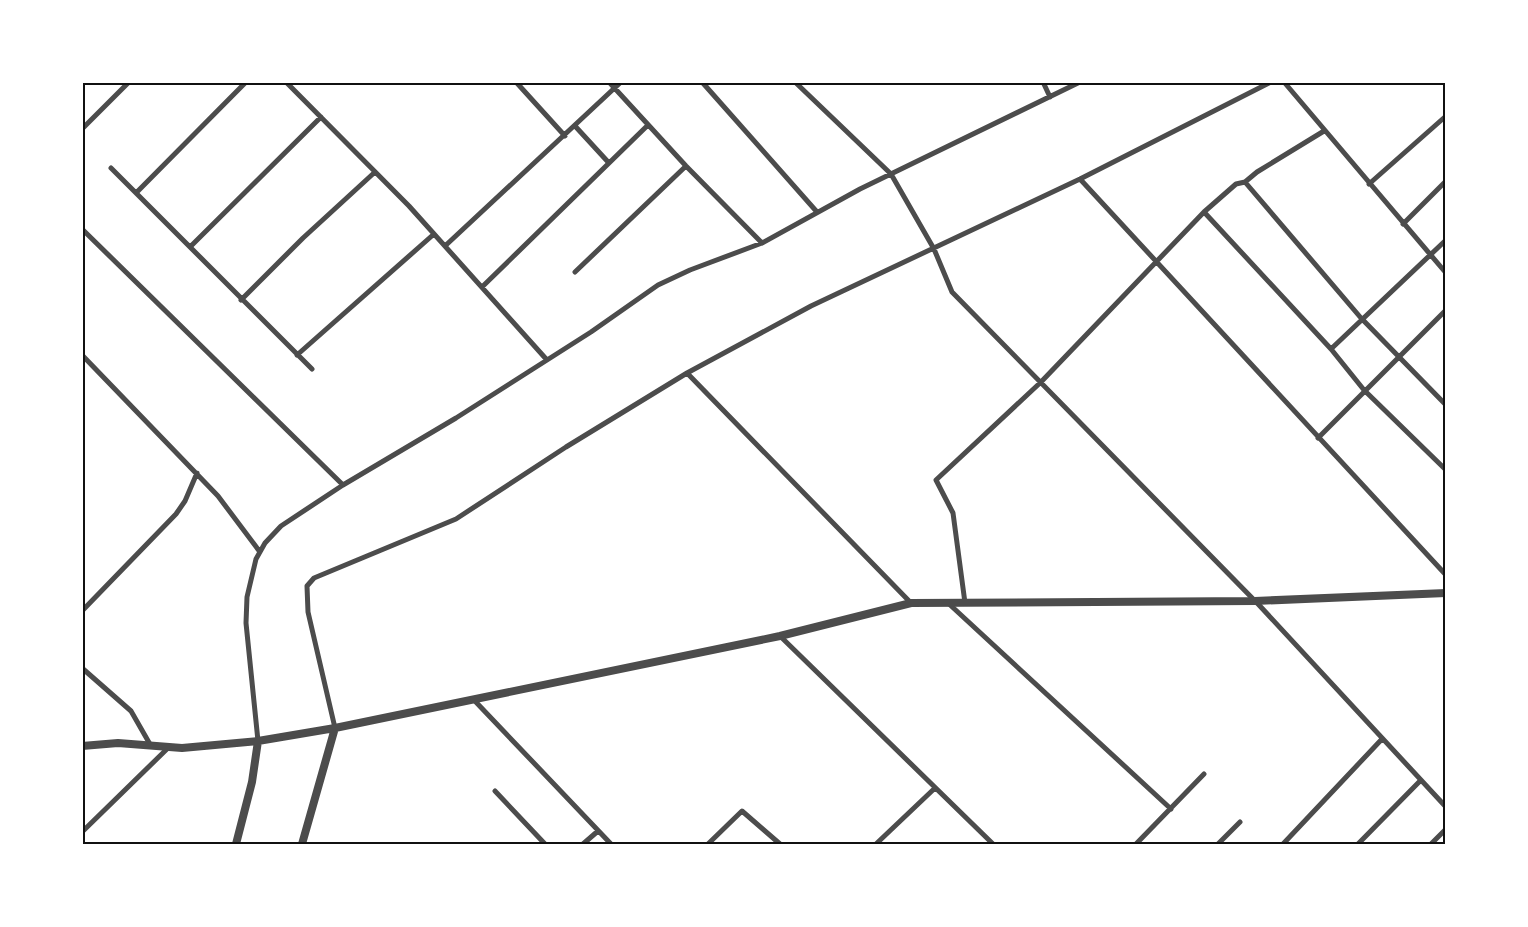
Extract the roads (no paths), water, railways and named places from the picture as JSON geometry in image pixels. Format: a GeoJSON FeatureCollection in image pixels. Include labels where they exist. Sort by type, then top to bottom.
{"type":"FeatureCollection","features":[{"type":"Feature","properties":{"kind":"street"},"geometry":{"type":"LineString","coordinates":[[82,129],[129,82]]}},
{"type":"Feature","properties":{"kind":"street"},"geometry":{"type":"LineString","coordinates":[[136,193],[246,82]]}},
{"type":"Feature","properties":{"kind":"street"},"geometry":{"type":"LineString","coordinates":[[286,82],[376,172],[547,360]]}},
{"type":"Feature","properties":{"kind":"street"},"geometry":{"type":"LineString","coordinates":[[516,82],[565,136]]}},
{"type":"Feature","properties":{"kind":"street"},"geometry":{"type":"LineString","coordinates":[[609,82],[686,166],[762,242]]}},
{"type":"Feature","properties":{"kind":"street"},"geometry":{"type":"LineString","coordinates":[[445,246],[621,82]]}},
{"type":"Feature","properties":{"kind":"street"},"geometry":{"type":"LineString","coordinates":[[702,82],[817,212]]}},
{"type":"Feature","properties":{"kind":"street"},"geometry":{"type":"LineString","coordinates":[[796,82],[891,174],[934,248],[952,292],[1255,601],[1420,781],[1445,805]]}},
{"type":"Feature","properties":{"kind":"street"},"geometry":{"type":"LineString","coordinates":[[1043,82],[1050,97]]}},
{"type":"Feature","properties":{"kind":"street"},"geometry":{"type":"LineString","coordinates":[[236,844],[252,782],[258,741],[246,623],[251,576],[264,543],[281,526],[342,485],[456,418],[547,360],[658,285],[690,270],[762,242],[891,174],[1080,82]]}},
{"type":"Feature","properties":{"kind":"street"},"geometry":{"type":"LineString","coordinates":[[302,844],[335,728],[308,612],[307,586],[314,578],[456,519],[566,447],[688,373],[811,306],[1080,179],[1271,82]]}},
{"type":"Feature","properties":{"kind":"street"},"geometry":{"type":"LineString","coordinates":[[1284,82],[1446,273]]}},
{"type":"Feature","properties":{"kind":"street"},"geometry":{"type":"LineString","coordinates":[[1369,184],[1446,116]]}},
{"type":"Feature","properties":{"kind":"street"},"geometry":{"type":"LineString","coordinates":[[191,246],[321,117]]}},
{"type":"Feature","properties":{"kind":"street"},"geometry":{"type":"LineString","coordinates":[[482,287],[648,125]]}},
{"type":"Feature","properties":{"kind":"street"},"geometry":{"type":"LineString","coordinates":[[575,126],[609,163]]}},
{"type":"Feature","properties":{"kind":"street"},"geometry":{"type":"LineString","coordinates":[[965,603],[953,513],[936,480],[1041,382],[1204,212],[1236,184],[1245,182],[1257,172],[1324,131]]}},
{"type":"Feature","properties":{"kind":"street"},"geometry":{"type":"LineString","coordinates":[[575,272],[686,166]]}},
{"type":"Feature","properties":{"kind":"street"},"geometry":{"type":"LineString","coordinates":[[111,168],[312,369]]}},
{"type":"Feature","properties":{"kind":"street"},"geometry":{"type":"LineString","coordinates":[[241,300],[303,238],[376,172]]}},
{"type":"Feature","properties":{"kind":"street"},"geometry":{"type":"LineString","coordinates":[[1080,179],[1446,575]]}},
{"type":"Feature","properties":{"kind":"street"},"geometry":{"type":"LineString","coordinates":[[1403,224],[1446,181]]}},
{"type":"Feature","properties":{"kind":"street"},"geometry":{"type":"LineString","coordinates":[[1245,182],[1362,318],[1446,405]]}},
{"type":"Feature","properties":{"kind":"street"},"geometry":{"type":"LineString","coordinates":[[1204,212],[1331,349],[1364,390],[1446,470]]}},
{"type":"Feature","properties":{"kind":"street"},"geometry":{"type":"LineString","coordinates":[[82,229],[342,485]]}},
{"type":"Feature","properties":{"kind":"street"},"geometry":{"type":"LineString","coordinates":[[297,355],[434,234]]}},
{"type":"Feature","properties":{"kind":"street"},"geometry":{"type":"LineString","coordinates":[[1331,349],[1446,240]]}},
{"type":"Feature","properties":{"kind":"street"},"geometry":{"type":"LineString","coordinates":[[1318,438],[1397,356],[1446,310]]}},
{"type":"Feature","properties":{"kind":"street"},"geometry":{"type":"LineString","coordinates":[[82,355],[218,496],[260,552]]}},
{"type":"Feature","properties":{"kind":"street"},"geometry":{"type":"LineString","coordinates":[[688,373],[911,603]]}},
{"type":"Feature","properties":{"kind":"street"},"geometry":{"type":"LineString","coordinates":[[82,611],[176,514],[185,501],[197,473]]}},
{"type":"Feature","properties":{"kind":"street"},"geometry":{"type":"LineString","coordinates":[[82,746],[110,743],[168,748],[258,741],[322,731],[780,636],[911,603],[1255,601],[1446,594]]}},
{"type":"Feature","properties":{"kind":"street"},"geometry":{"type":"LineString","coordinates":[[948,603],[1171,808]]}},
{"type":"Feature","properties":{"kind":"street"},"geometry":{"type":"LineString","coordinates":[[780,636],[992,844]]}},
{"type":"Feature","properties":{"kind":"street"},"geometry":{"type":"LineString","coordinates":[[82,668],[131,711],[151,746]]}},
{"type":"Feature","properties":{"kind":"street"},"geometry":{"type":"LineString","coordinates":[[473,700],[611,844]]}},
{"type":"Feature","properties":{"kind":"street"},"geometry":{"type":"LineString","coordinates":[[1283,844],[1382,739]]}},
{"type":"Feature","properties":{"kind":"street"},"geometry":{"type":"LineString","coordinates":[[82,832],[168,748]]}},
{"type":"Feature","properties":{"kind":"street"},"geometry":{"type":"LineString","coordinates":[[1136,844],[1204,774]]}},
{"type":"Feature","properties":{"kind":"street"},"geometry":{"type":"LineString","coordinates":[[1358,844],[1420,781]]}},
{"type":"Feature","properties":{"kind":"street"},"geometry":{"type":"LineString","coordinates":[[876,844],[935,788]]}},
{"type":"Feature","properties":{"kind":"street"},"geometry":{"type":"LineString","coordinates":[[495,791],[545,844]]}},
{"type":"Feature","properties":{"kind":"street"},"geometry":{"type":"LineString","coordinates":[[708,844],[742,811],[750,815],[780,844]]}},
{"type":"Feature","properties":{"kind":"street"},"geometry":{"type":"LineString","coordinates":[[1218,844],[1240,822]]}},
{"type":"Feature","properties":{"kind":"street"},"geometry":{"type":"LineString","coordinates":[[1431,844],[1446,829]]}},
{"type":"Feature","properties":{"kind":"street"},"geometry":{"type":"LineString","coordinates":[[583,844],[598,831]]}}]}
